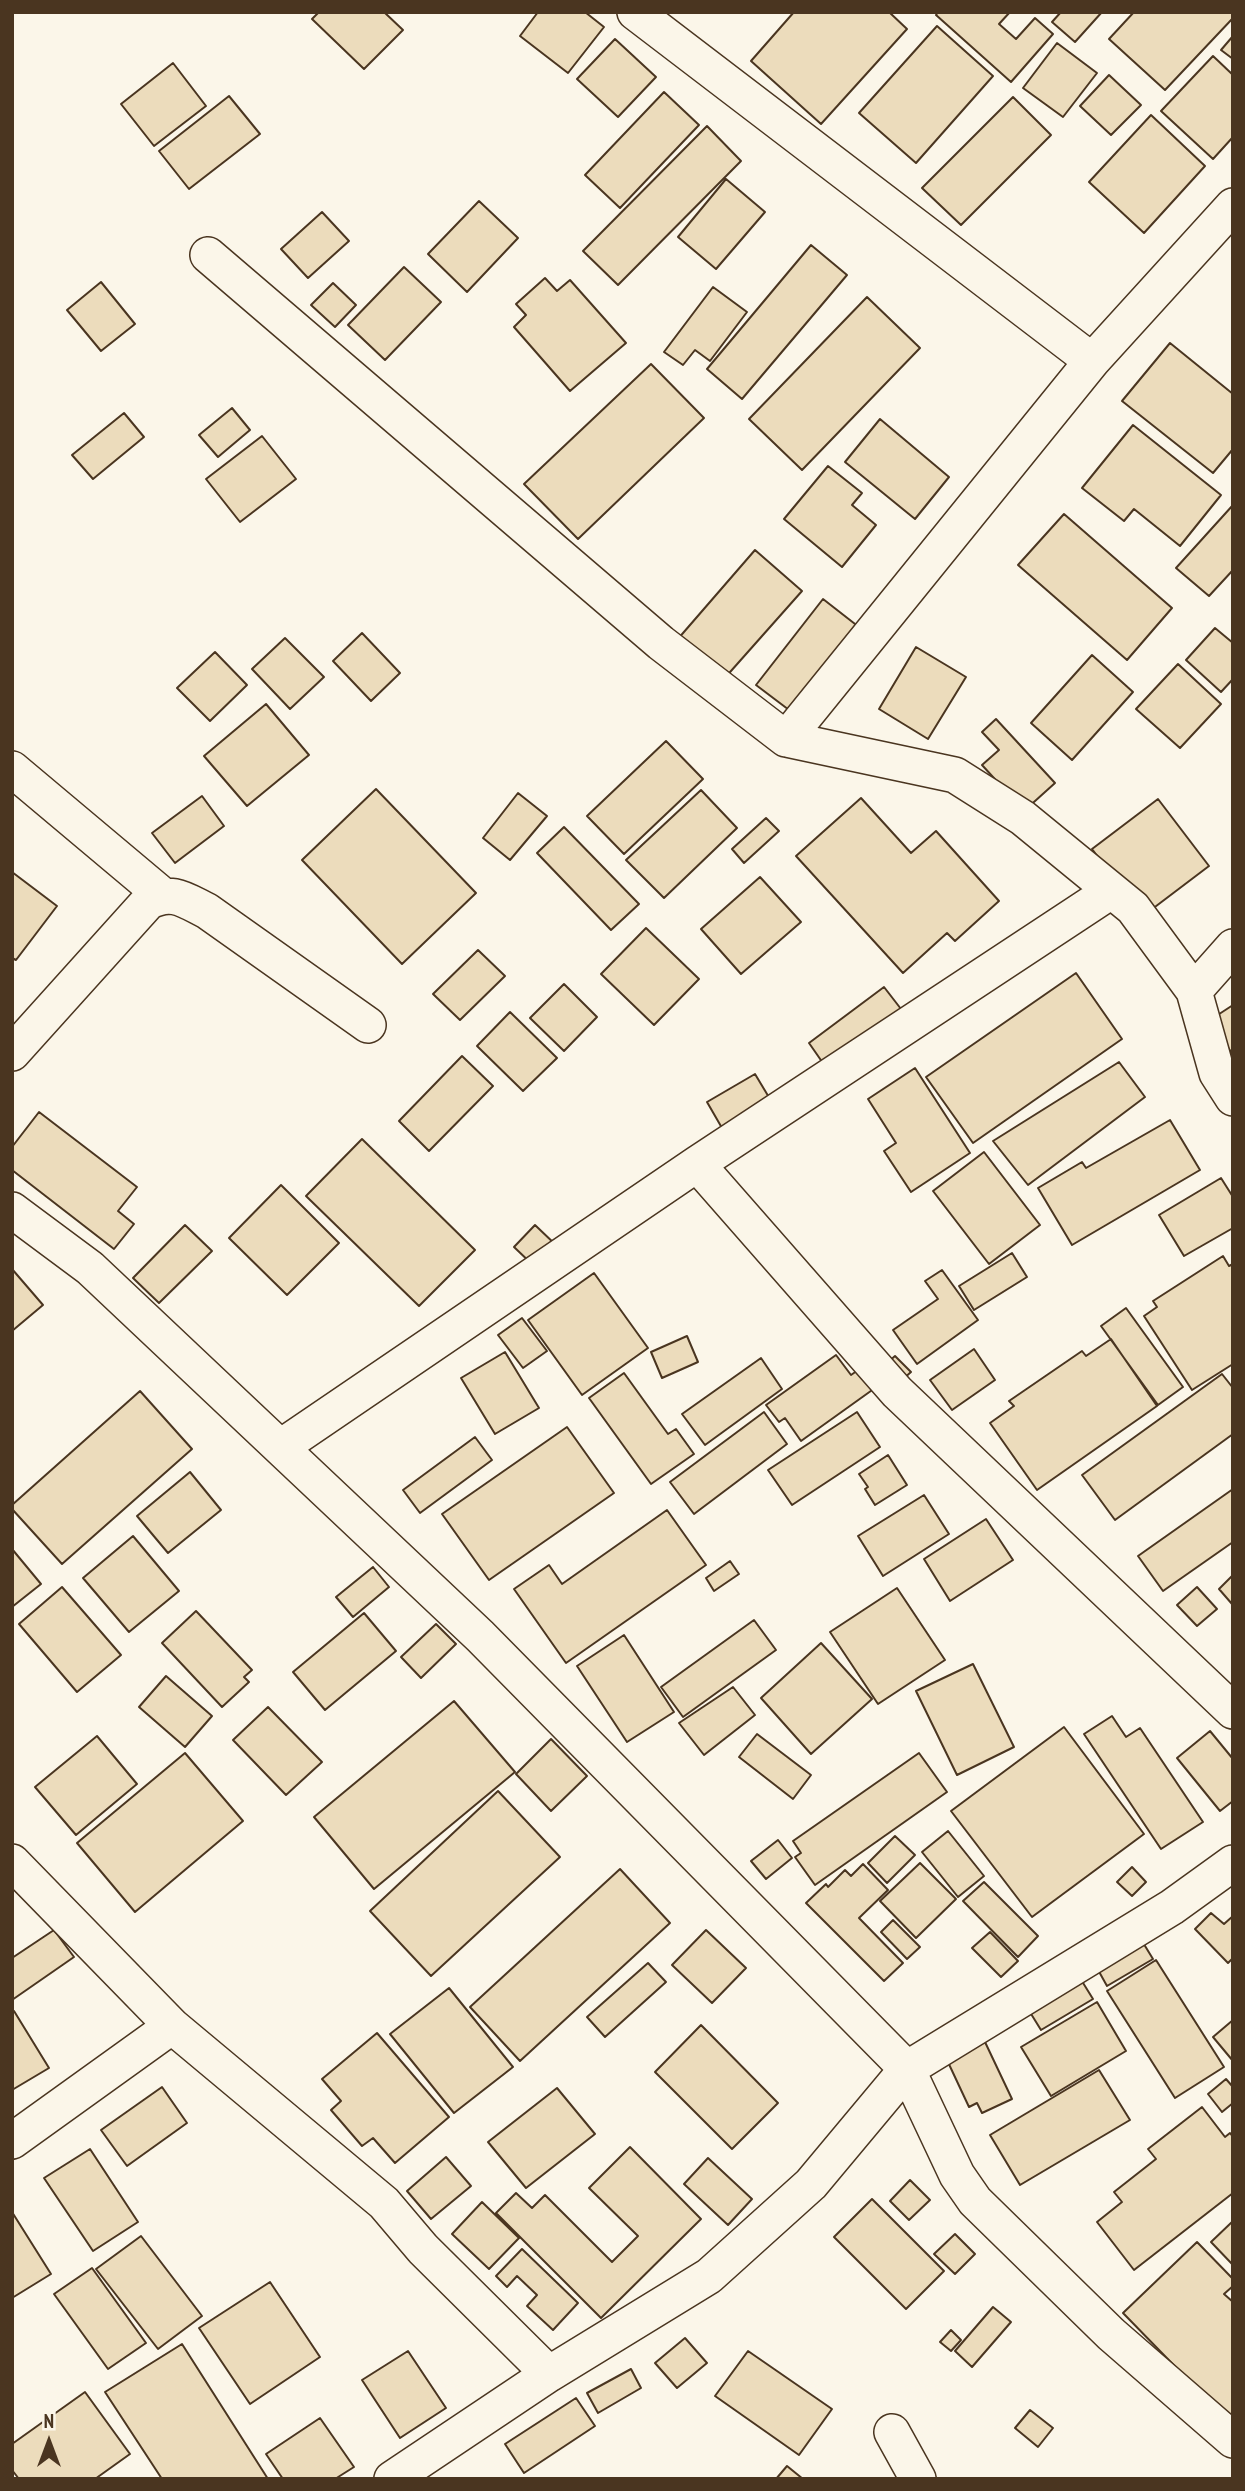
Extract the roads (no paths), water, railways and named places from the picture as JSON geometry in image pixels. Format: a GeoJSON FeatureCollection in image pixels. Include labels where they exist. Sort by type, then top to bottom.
{"type":"FeatureCollection","features":[{"type":"Feature","properties":{"kind":"street"},"geometry":{"type":"LineString","coordinates":[[635,12],[1092,361]]}},
{"type":"Feature","properties":{"kind":"street"},"geometry":{"type":"LineString","coordinates":[[786,739],[1092,361],[1233,206]]}},
{"type":"Feature","properties":{"kind":"street"},"geometry":{"type":"LineString","coordinates":[[208,255],[661,643],[786,739],[955,775],[1023,818],[1133,908],[1194,991],[1217,1073],[1233,1098]]}},
{"type":"Feature","properties":{"kind":"street"},"geometry":{"type":"LineString","coordinates":[[12,769],[162,895]]}},
{"type":"Feature","properties":{"kind":"street"},"geometry":{"type":"LineString","coordinates":[[281,1447],[697,1164],[1111,891]]}},
{"type":"Feature","properties":{"kind":"street"},"geometry":{"type":"LineString","coordinates":[[12,1053],[148,902],[162,895],[180,897],[207,911],[368,1025]]}},
{"type":"Feature","properties":{"kind":"street"},"geometry":{"type":"LineString","coordinates":[[1194,991],[1233,947]]}},
{"type":"Feature","properties":{"kind":"street"},"geometry":{"type":"LineString","coordinates":[[697,1164],[897,1392],[1233,1711]]}},
{"type":"Feature","properties":{"kind":"street"},"geometry":{"type":"LineString","coordinates":[[12,1209],[90,1268],[480,1636],[907,2069],[957,2175],[975,2201],[1111,2334],[1233,2440]]}},
{"type":"Feature","properties":{"kind":"street"},"geometry":{"type":"LineString","coordinates":[[12,1862],[172,2026],[384,2203],[423,2249],[549,2374]]}},
{"type":"Feature","properties":{"kind":"street"},"geometry":{"type":"LineString","coordinates":[[392,2479],[549,2374],[709,2276],[811,2184],[907,2069],[1172,1907],[1233,1863]]}},
{"type":"Feature","properties":{"kind":"street"},"geometry":{"type":"LineString","coordinates":[[12,2141],[172,2026]]}},
{"type":"Feature","properties":{"kind":"street"},"geometry":{"type":"LineString","coordinates":[[892,2432],[918,2479]]}}]}
